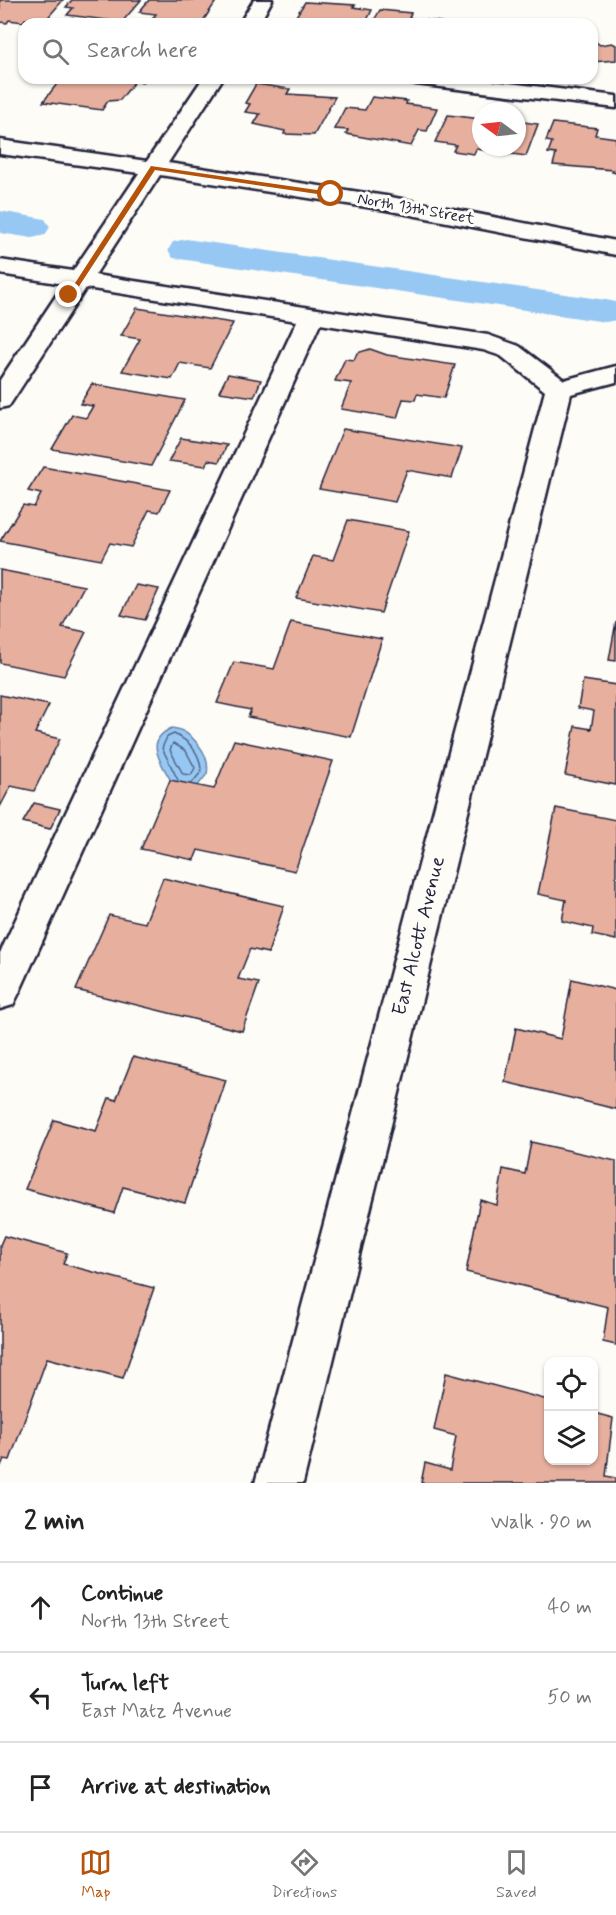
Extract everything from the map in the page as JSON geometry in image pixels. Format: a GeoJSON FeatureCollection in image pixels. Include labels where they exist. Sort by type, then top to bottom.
{"type":"FeatureCollection","features":[{"type":"Feature","properties":{"kind":"street"},"geometry":{"type":"LineString","coordinates":[[252,18],[263,0]]}},
{"type":"Feature","properties":{"kind":"street"},"geometry":{"type":"LineString","coordinates":[[0,400],[209,84]]}},
{"type":"Feature","properties":{"kind":"street"},"geometry":{"type":"LineString","coordinates":[[466,84],[616,102]]}},
{"type":"Feature","properties":{"kind":"street","name":"North 13th Street"},"geometry":{"type":"LineString","coordinates":[[0,147],[343,196],[537,230],[616,248]]}},
{"type":"Feature","properties":{"kind":"street"},"geometry":{"type":"LineString","coordinates":[[0,267],[488,343],[510,351],[559,389],[616,374]]}},
{"type":"Feature","properties":{"kind":"street"},"geometry":{"type":"LineString","coordinates":[[0,993],[312,315]]}},
{"type":"Feature","properties":{"kind":"street","name":"East Alcott Avenue"},"geometry":{"type":"LineString","coordinates":[[279,1483],[559,389]]}},
{"type":"Feature","properties":{"kind":"water"},"geometry":{"type":"Polygon","coordinates":[[[172,728],[186,733],[203,751],[207,774],[196,788],[172,783],[157,753],[158,739],[172,728]]]}},
{"type":"Feature","properties":{"kind":"building"},"geometry":{"type":"Polygon","coordinates":[[[0,0],[63,0],[47,18],[18,18],[18,21],[0,22],[0,0]]]}},
{"type":"Feature","properties":{"kind":"building"},"geometry":{"type":"Polygon","coordinates":[[[72,0],[141,0],[125,18],[67,15],[73,8],[66,7],[72,0]]]}},
{"type":"Feature","properties":{"kind":"building"},"geometry":{"type":"Polygon","coordinates":[[[149,0],[217,0],[205,18],[153,18],[156,14],[139,12],[149,0]]]}},
{"type":"Feature","properties":{"kind":"building"},"geometry":{"type":"Polygon","coordinates":[[[305,2],[355,5],[353,7],[372,10],[368,18],[295,18],[305,2]]]}},
{"type":"Feature","properties":{"kind":"building"},"geometry":{"type":"Polygon","coordinates":[[[380,10],[411,13],[409,18],[375,18],[380,10]]]}},
{"type":"Feature","properties":{"kind":"building"},"geometry":{"type":"Polygon","coordinates":[[[598,44],[616,45],[616,60],[598,62],[598,44]]]}},
{"type":"Feature","properties":{"kind":"building"},"geometry":{"type":"Polygon","coordinates":[[[57,84],[133,84],[120,100],[108,101],[102,110],[43,102],[57,84]]]}},
{"type":"Feature","properties":{"kind":"building"},"geometry":{"type":"Polygon","coordinates":[[[256,84],[290,89],[287,94],[335,97],[314,135],[284,134],[285,131],[254,124],[260,114],[245,112],[250,104],[245,103],[256,84]]]}},
{"type":"Feature","properties":{"kind":"building"},"geometry":{"type":"Polygon","coordinates":[[[372,97],[407,101],[406,104],[437,108],[427,131],[419,130],[411,146],[346,134],[348,130],[334,129],[345,108],[365,110],[372,97]]]}},
{"type":"Feature","properties":{"kind":"building"},"geometry":{"type":"Polygon","coordinates":[[[448,115],[472,118],[472,154],[453,151],[456,145],[435,142],[448,115]]]}},
{"type":"Feature","properties":{"kind":"building"},"geometry":{"type":"Polygon","coordinates":[[[526,122],[538,124],[526,156],[526,122]]]}},
{"type":"Feature","properties":{"kind":"building"},"geometry":{"type":"Polygon","coordinates":[[[553,123],[597,128],[595,135],[616,138],[616,173],[612,172],[613,170],[553,165],[556,154],[548,153],[552,142],[546,141],[553,123]]]}},
{"type":"Feature","properties":{"kind":"building"},"geometry":{"type":"Polygon","coordinates":[[[137,308],[233,323],[210,368],[180,363],[172,379],[122,371],[140,339],[121,336],[137,308]]]}},
{"type":"Feature","properties":{"kind":"building"},"geometry":{"type":"Polygon","coordinates":[[[370,349],[387,355],[455,365],[444,398],[417,394],[415,400],[403,399],[397,418],[341,409],[351,383],[335,381],[345,359],[354,360],[357,353],[370,349]]]}},
{"type":"Feature","properties":{"kind":"building"},"geometry":{"type":"Polygon","coordinates":[[[228,374],[261,380],[254,397],[219,392],[228,374]]]}},
{"type":"Feature","properties":{"kind":"building"},"geometry":{"type":"Polygon","coordinates":[[[92,384],[185,400],[151,466],[52,449],[72,415],[86,418],[93,406],[80,404],[92,384]]]}},
{"type":"Feature","properties":{"kind":"building"},"geometry":{"type":"Polygon","coordinates":[[[343,429],[462,448],[452,478],[407,470],[395,502],[319,489],[343,429]]]}},
{"type":"Feature","properties":{"kind":"building"},"geometry":{"type":"Polygon","coordinates":[[[181,438],[227,445],[219,462],[208,460],[205,466],[169,461],[181,438]]]}},
{"type":"Feature","properties":{"kind":"building"},"geometry":{"type":"Polygon","coordinates":[[[43,467],[170,490],[159,512],[149,510],[131,547],[110,543],[101,560],[0,541],[23,505],[34,507],[41,494],[28,491],[43,467]]]}},
{"type":"Feature","properties":{"kind":"building"},"geometry":{"type":"Polygon","coordinates":[[[348,520],[409,531],[381,613],[296,598],[313,556],[333,560],[348,520]]]}},
{"type":"Feature","properties":{"kind":"building"},"geometry":{"type":"Polygon","coordinates":[[[0,570],[84,586],[62,627],[86,632],[64,676],[0,663],[0,570]]]}},
{"type":"Feature","properties":{"kind":"building"},"geometry":{"type":"Polygon","coordinates":[[[136,585],[159,589],[145,620],[121,615],[136,585]]]}},
{"type":"Feature","properties":{"kind":"building"},"geometry":{"type":"Polygon","coordinates":[[[291,622],[382,639],[351,737],[248,717],[251,710],[217,703],[234,662],[274,669],[291,622]]]}},
{"type":"Feature","properties":{"kind":"building"},"geometry":{"type":"Polygon","coordinates":[[[616,622],[616,661],[609,660],[616,622]]]}},
{"type":"Feature","properties":{"kind":"building"},"geometry":{"type":"Polygon","coordinates":[[[583,680],[616,685],[616,785],[565,775],[575,726],[591,729],[594,711],[578,708],[583,680]]]}},
{"type":"Feature","properties":{"kind":"building"},"geometry":{"type":"Polygon","coordinates":[[[0,695],[49,705],[35,733],[60,739],[34,791],[11,786],[0,807],[0,695]]]}},
{"type":"Feature","properties":{"kind":"building"},"geometry":{"type":"Polygon","coordinates":[[[234,740],[333,761],[295,871],[198,850],[194,860],[141,849],[170,780],[214,789],[234,740]]]}},
{"type":"Feature","properties":{"kind":"building"},"geometry":{"type":"Polygon","coordinates":[[[34,803],[60,809],[50,829],[23,822],[34,803]]]}},
{"type":"Feature","properties":{"kind":"building"},"geometry":{"type":"Polygon","coordinates":[[[556,808],[616,820],[616,940],[592,935],[593,928],[562,921],[566,900],[538,894],[556,808]]]}},
{"type":"Feature","properties":{"kind":"building"},"geometry":{"type":"Polygon","coordinates":[[[163,878],[284,906],[268,953],[250,949],[238,979],[259,983],[242,1031],[76,990],[109,915],[145,923],[163,878]]]}},
{"type":"Feature","properties":{"kind":"building"},"geometry":{"type":"Polygon","coordinates":[[[572,979],[616,990],[616,1109],[505,1082],[516,1028],[561,1039],[572,979]]]}},
{"type":"Feature","properties":{"kind":"building"},"geometry":{"type":"Polygon","coordinates":[[[133,1057],[226,1080],[185,1203],[123,1187],[114,1213],[25,1189],[54,1120],[96,1131],[109,1098],[116,1100],[133,1057]]]}},
{"type":"Feature","properties":{"kind":"building"},"geometry":{"type":"Polygon","coordinates":[[[531,1142],[616,1161],[616,1345],[603,1342],[608,1307],[466,1272],[480,1200],[497,1205],[503,1169],[525,1174],[531,1142]]]}},
{"type":"Feature","properties":{"kind":"building"},"geometry":{"type":"Polygon","coordinates":[[[4,1236],[67,1253],[63,1264],[154,1288],[123,1378],[47,1358],[10,1460],[4,1459],[0,1468],[0,1245],[4,1236]]]}},
{"type":"Feature","properties":{"kind":"building"},"geometry":{"type":"Polygon","coordinates":[[[446,1373],[544,1399],[544,1465],[598,1465],[598,1414],[613,1418],[606,1476],[616,1478],[616,1483],[421,1483],[425,1463],[450,1470],[456,1436],[434,1430],[446,1373]]]}},
{"type":"Feature","properties":{"kind":"waterway"},"geometry":{"type":"LineString","coordinates":[[0,222],[32,227]]}},
{"type":"Feature","properties":{"kind":"waterway"},"geometry":{"type":"LineString","coordinates":[[186,250],[606,311]]}},
{"type":"Feature","properties":{"kind":"route"},"geometry":{"type":"LineString","coordinates":[[69,295],[153,168],[331,194]]}}]}
